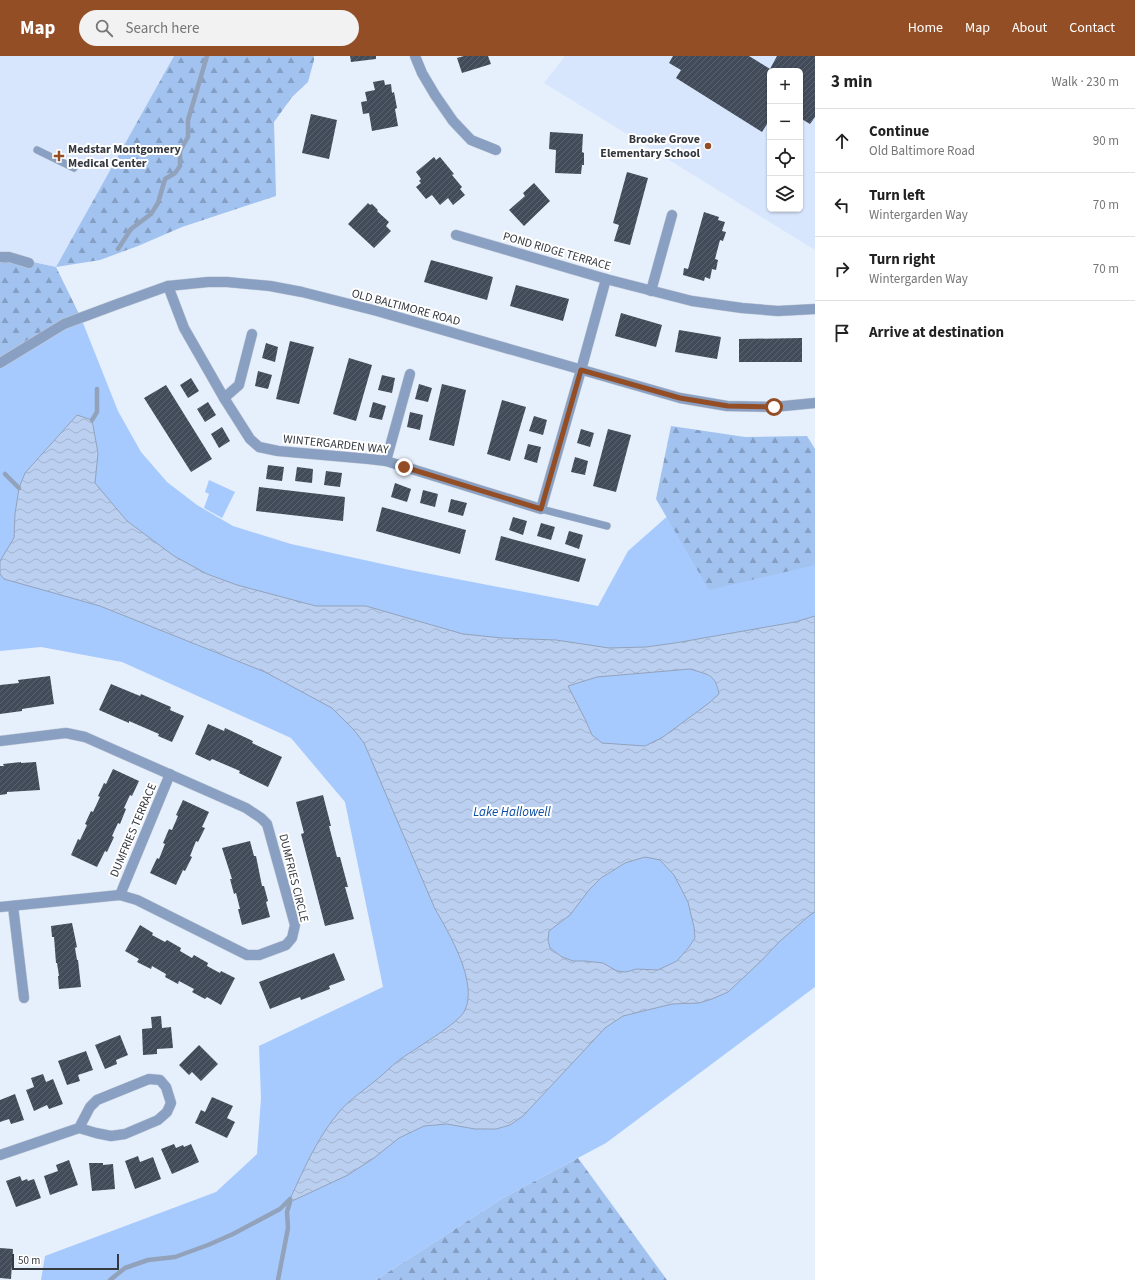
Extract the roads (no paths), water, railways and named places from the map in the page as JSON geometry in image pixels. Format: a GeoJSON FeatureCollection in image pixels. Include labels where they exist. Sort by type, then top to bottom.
{"type":"FeatureCollection","features":[{"type":"Feature","properties":{"kind":"street"},"geometry":{"type":"LineString","coordinates":[[415,56],[422,73],[435,95],[470,140],[496,150]]}},
{"type":"Feature","properties":{"kind":"street"},"geometry":{"type":"LineString","coordinates":[[651,291],[672,215]]}},
{"type":"Feature","properties":{"kind":"street","name":"POND RIDGE TERRACE"},"geometry":{"type":"LineString","coordinates":[[456,235],[606,279],[692,301],[778,311],[815,309]]}},
{"type":"Feature","properties":{"kind":"street"},"geometry":{"type":"LineString","coordinates":[[0,256],[29,263]]}},
{"type":"Feature","properties":{"kind":"street"},"geometry":{"type":"LineString","coordinates":[[541,509],[606,279]]}},
{"type":"Feature","properties":{"kind":"street","name":"OLD BALTIMORE ROAD"},"geometry":{"type":"LineString","coordinates":[[0,363],[64,324],[168,286],[208,282],[227,282],[270,286],[302,292],[377,311],[680,398],[728,406],[774,407],[815,403]]}},
{"type":"Feature","properties":{"kind":"street","name":"WINTERGARDEN WAY"},"geometry":{"type":"LineString","coordinates":[[168,286],[184,328],[224,398],[250,439],[259,447],[278,451],[369,459],[386,462],[541,509]]}},
{"type":"Feature","properties":{"kind":"street"},"geometry":{"type":"LineString","coordinates":[[224,398],[238,385],[252,334]]}},
{"type":"Feature","properties":{"kind":"street"},"geometry":{"type":"LineString","coordinates":[[386,462],[410,374]]}},
{"type":"Feature","properties":{"kind":"street","name":"DUMFRIES CIRCLE"},"geometry":{"type":"LineString","coordinates":[[0,741],[66,732],[85,737],[246,808],[267,824],[295,925],[292,938],[286,945],[259,955],[247,955],[137,900],[120,895],[0,907]]}},
{"type":"Feature","properties":{"kind":"street","name":"DUMFRIES TERRACE"},"geometry":{"type":"LineString","coordinates":[[120,895],[170,774]]}},
{"type":"Feature","properties":{"kind":"street"},"geometry":{"type":"LineString","coordinates":[[13,906],[24,998]]}},
{"type":"Feature","properties":{"kind":"street"},"geometry":{"type":"LineString","coordinates":[[0,1155],[79,1128],[96,1134],[111,1136],[125,1134],[158,1120],[167,1112],[171,1102],[166,1087],[160,1080],[149,1078],[97,1100],[90,1107],[79,1128]]}},
{"type":"Feature","properties":{"kind":"lane"},"geometry":{"type":"LineString","coordinates":[[37,150],[74,168]]}},
{"type":"Feature","properties":{"kind":"lane"},"geometry":{"type":"LineString","coordinates":[[541,509],[608,526]]}},
{"type":"Feature","properties":{"kind":"water","name":"Lake Hallowell"},"geometry":{"type":"Polygon","coordinates":[[[77,415],[92,420],[98,453],[95,483],[127,521],[174,556],[207,574],[237,585],[316,606],[366,606],[463,634],[502,638],[556,640],[609,648],[646,647],[795,622],[815,616],[815,912],[779,942],[728,992],[699,1003],[672,1004],[623,1016],[605,1028],[523,1116],[510,1125],[496,1129],[475,1129],[447,1124],[424,1126],[399,1138],[374,1158],[348,1175],[290,1202],[300,1176],[324,1132],[343,1108],[398,1061],[434,1037],[461,1016],[465,1010],[468,999],[468,986],[460,958],[435,909],[364,743],[354,730],[332,708],[265,672],[100,606],[4,579],[0,574],[0,561],[14,538],[15,514],[19,488],[25,473],[77,415]],[[690,669],[597,677],[568,686],[592,735],[602,743],[645,746],[663,737],[719,694],[713,678],[690,669]],[[645,857],[625,863],[601,878],[589,890],[570,915],[549,931],[548,940],[550,948],[562,957],[573,961],[603,963],[617,971],[626,972],[637,969],[658,970],[677,961],[695,938],[688,902],[674,875],[660,860],[645,857]]]}},
{"type":"Feature","properties":{"kind":"waterway"},"geometry":{"type":"LineString","coordinates":[[118,249],[131,229],[151,214],[158,203],[165,179],[175,173],[180,166],[180,151],[188,137],[188,120],[207,56]]}},
{"type":"Feature","properties":{"kind":"waterway"},"geometry":{"type":"LineString","coordinates":[[92,420],[97,412],[97,389]]}},
{"type":"Feature","properties":{"kind":"waterway"},"geometry":{"type":"LineString","coordinates":[[5,474],[19,488]]}},
{"type":"Feature","properties":{"kind":"waterway"},"geometry":{"type":"LineString","coordinates":[[110,1280],[125,1268],[148,1260],[175,1257],[233,1234],[280,1209],[290,1199]]}},
{"type":"Feature","properties":{"kind":"waterway"},"geometry":{"type":"LineString","coordinates":[[278,1280],[288,1228],[287,1212],[290,1202]]}},
{"type":"Feature","properties":{"kind":"place","name":"Brooke Grove Elementary School"},"geometry":{"type":"Point","coordinates":[708,146]}},
{"type":"Feature","properties":{"kind":"place","name":"Medstar Montgomery Medical Center"},"geometry":{"type":"Point","coordinates":[59,156]}}]}
